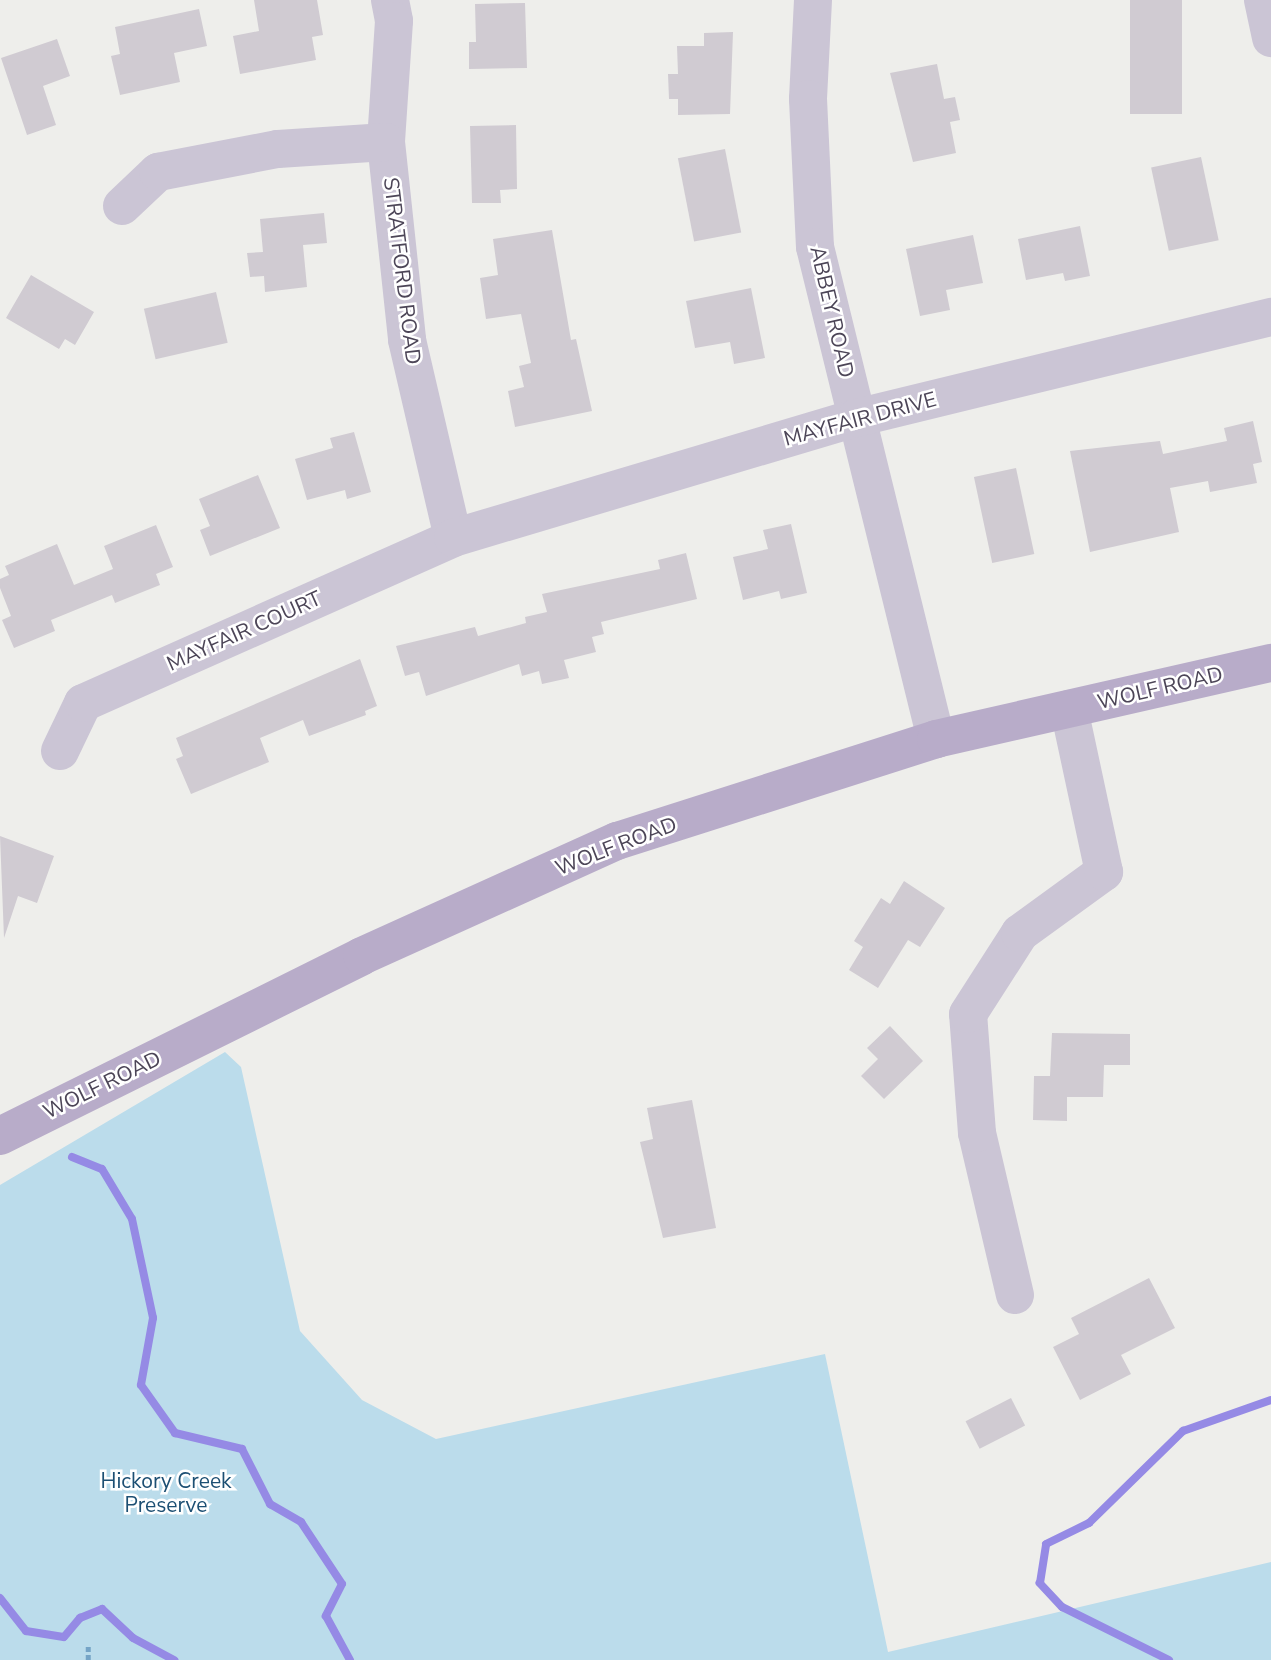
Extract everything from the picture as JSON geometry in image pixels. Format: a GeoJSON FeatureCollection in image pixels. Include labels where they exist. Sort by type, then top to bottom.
{"type":"FeatureCollection","features":[{"type":"Feature","properties":{"kind":"main road","name":"WOLF ROAD"},"geometry":{"type":"LineString","coordinates":[[0,1136],[362,956],[617,841],[936,739],[1271,663]]}},
{"type":"Feature","properties":{"kind":"street","name":"STRATFORD ROAD"},"geometry":{"type":"LineString","coordinates":[[390,0],[394,21],[386,142],[407,340],[453,538]]}},
{"type":"Feature","properties":{"kind":"street","name":"ABBEY ROAD"},"geometry":{"type":"LineString","coordinates":[[813,0],[808,99],[815,247],[936,739]]}},
{"type":"Feature","properties":{"kind":"street"},"geometry":{"type":"LineString","coordinates":[[1263,0],[1271,38]]}},
{"type":"Feature","properties":{"kind":"street"},"geometry":{"type":"LineString","coordinates":[[122,206],[158,172],[278,149],[386,142]]}},
{"type":"Feature","properties":{"kind":"street","name":"MAYFAIR DRIVE"},"geometry":{"type":"LineString","coordinates":[[453,538],[856,418],[1271,317]]}},
{"type":"Feature","properties":{"kind":"street","name":"MAYFAIR COURT"},"geometry":{"type":"LineString","coordinates":[[61,751],[83,703],[453,538]]}},
{"type":"Feature","properties":{"kind":"street"},"geometry":{"type":"LineString","coordinates":[[1015,1295],[977,1133],[968,1014],[1020,933],[1104,872],[1069,709]]}},
{"type":"Feature","properties":{"kind":"path"},"geometry":{"type":"LineString","coordinates":[[88,1644],[88,1660]]}},
{"type":"Feature","properties":{"kind":"green space","name":"Hickory Creek Preserve"},"geometry":{"type":"Polygon","coordinates":[[[225,1052],[241,1067],[300,1331],[362,1400],[436,1439],[825,1354],[888,1652],[1271,1562],[1271,1660],[0,1660],[0,1185],[225,1052]]]}},
{"type":"Feature","properties":{"kind":"building"},"geometry":{"type":"Polygon","coordinates":[[[254,0],[317,0],[323,35],[312,37],[316,60],[240,74],[233,36],[259,31],[254,0]]]}},
{"type":"Feature","properties":{"kind":"building"},"geometry":{"type":"Polygon","coordinates":[[[1130,0],[1182,0],[1182,114],[1130,114],[1130,0]]]}},
{"type":"Feature","properties":{"kind":"building"},"geometry":{"type":"Polygon","coordinates":[[[525,3],[527,68],[469,69],[469,42],[476,42],[475,4],[525,3]]]}},
{"type":"Feature","properties":{"kind":"building"},"geometry":{"type":"Polygon","coordinates":[[[199,9],[207,46],[174,53],[180,82],[120,95],[111,56],[120,54],[115,27],[199,9]]]}},
{"type":"Feature","properties":{"kind":"building"},"geometry":{"type":"Polygon","coordinates":[[[733,32],[730,114],[678,115],[678,99],[669,99],[668,74],[678,74],[677,46],[704,46],[704,33],[733,32]]]}},
{"type":"Feature","properties":{"kind":"building"},"geometry":{"type":"Polygon","coordinates":[[[57,39],[70,76],[43,86],[56,125],[27,135],[1,58],[57,39]]]}},
{"type":"Feature","properties":{"kind":"building"},"geometry":{"type":"Polygon","coordinates":[[[937,64],[944,99],[955,97],[960,120],[950,122],[956,153],[913,162],[890,73],[937,64]]]}},
{"type":"Feature","properties":{"kind":"building"},"geometry":{"type":"Polygon","coordinates":[[[516,125],[517,189],[500,190],[501,203],[472,203],[470,126],[516,125]]]}},
{"type":"Feature","properties":{"kind":"building"},"geometry":{"type":"Polygon","coordinates":[[[725,149],[741,232],[694,242],[678,158],[725,149]]]}},
{"type":"Feature","properties":{"kind":"building"},"geometry":{"type":"Polygon","coordinates":[[[1201,157],[1219,240],[1169,251],[1151,168],[1201,157]]]}},
{"type":"Feature","properties":{"kind":"building"},"geometry":{"type":"Polygon","coordinates":[[[324,213],[327,243],[303,245],[307,287],[265,292],[264,276],[250,277],[247,253],[263,252],[260,219],[324,213]]]}},
{"type":"Feature","properties":{"kind":"building"},"geometry":{"type":"Polygon","coordinates":[[[1080,226],[1090,276],[1065,281],[1063,273],[1026,280],[1018,239],[1080,226]]]}},
{"type":"Feature","properties":{"kind":"building"},"geometry":{"type":"Polygon","coordinates":[[[552,230],[571,340],[576,339],[592,411],[515,427],[508,391],[524,387],[519,366],[531,363],[521,314],[486,319],[480,278],[498,275],[493,239],[552,230]]]}},
{"type":"Feature","properties":{"kind":"building"},"geometry":{"type":"Polygon","coordinates":[[[973,235],[983,283],[946,290],[950,310],[920,316],[906,249],[973,235]]]}},
{"type":"Feature","properties":{"kind":"building"},"geometry":{"type":"Polygon","coordinates":[[[31,275],[94,312],[75,345],[65,339],[59,349],[6,318],[31,275]]]}},
{"type":"Feature","properties":{"kind":"building"},"geometry":{"type":"Polygon","coordinates":[[[751,288],[765,358],[734,364],[730,342],[695,348],[686,301],[751,288]]]}},
{"type":"Feature","properties":{"kind":"building"},"geometry":{"type":"Polygon","coordinates":[[[216,292],[228,343],[156,359],[144,309],[216,292]]]}},
{"type":"Feature","properties":{"kind":"building"},"geometry":{"type":"Polygon","coordinates":[[[1253,421],[1262,462],[1253,464],[1257,483],[1210,492],[1208,481],[1170,488],[1179,532],[1090,552],[1070,451],[1160,441],[1163,454],[1227,441],[1224,428],[1253,421]]]}},
{"type":"Feature","properties":{"kind":"building"},"geometry":{"type":"Polygon","coordinates":[[[354,432],[371,492],[347,499],[345,490],[307,500],[295,459],[333,448],[330,438],[354,432]]]}},
{"type":"Feature","properties":{"kind":"building"},"geometry":{"type":"Polygon","coordinates":[[[1016,468],[1034,554],[992,563],[974,477],[1016,468]]]}},
{"type":"Feature","properties":{"kind":"building"},"geometry":{"type":"Polygon","coordinates":[[[258,475],[280,528],[210,556],[200,530],[210,526],[199,499],[258,475]]]}},
{"type":"Feature","properties":{"kind":"building"},"geometry":{"type":"Polygon","coordinates":[[[791,524],[807,593],[781,599],[779,591],[743,600],[733,557],[768,549],[763,530],[791,524]]]}},
{"type":"Feature","properties":{"kind":"building"},"geometry":{"type":"Polygon","coordinates":[[[156,525],[173,567],[156,574],[160,585],[115,603],[112,595],[51,620],[55,631],[14,648],[2,620],[11,616],[0,588],[0,579],[9,575],[5,566],[57,544],[74,585],[113,569],[104,546],[156,525]]]}},
{"type":"Feature","properties":{"kind":"building"},"geometry":{"type":"Polygon","coordinates":[[[686,553],[697,599],[601,622],[604,634],[592,637],[596,652],[564,660],[569,678],[542,684],[539,671],[522,676],[519,664],[426,696],[419,672],[405,676],[396,646],[475,627],[478,636],[526,623],[525,617],[547,612],[542,594],[660,569],[658,560],[686,553]]]}},
{"type":"Feature","properties":{"kind":"building"},"geometry":{"type":"Polygon","coordinates":[[[360,659],[377,706],[365,711],[366,715],[309,736],[303,720],[260,738],[269,762],[191,794],[176,759],[183,756],[176,738],[360,659]]]}},
{"type":"Feature","properties":{"kind":"building"},"geometry":{"type":"Polygon","coordinates":[[[0,836],[54,856],[37,903],[18,896],[4,938],[0,836]]]}},
{"type":"Feature","properties":{"kind":"building"},"geometry":{"type":"Polygon","coordinates":[[[904,881],[945,908],[920,947],[908,940],[878,988],[849,970],[863,947],[854,941],[881,898],[890,904],[904,881]]]}},
{"type":"Feature","properties":{"kind":"building"},"geometry":{"type":"Polygon","coordinates":[[[890,1026],[923,1061],[884,1099],[861,1076],[878,1059],[867,1048],[890,1026]]]}},
{"type":"Feature","properties":{"kind":"building"},"geometry":{"type":"Polygon","coordinates":[[[1052,1033],[1130,1034],[1130,1065],[1104,1065],[1103,1097],[1067,1097],[1067,1121],[1033,1120],[1034,1076],[1050,1076],[1052,1033]]]}},
{"type":"Feature","properties":{"kind":"building"},"geometry":{"type":"Polygon","coordinates":[[[692,1100],[716,1228],[663,1238],[640,1142],[653,1139],[647,1108],[692,1100]]]}},
{"type":"Feature","properties":{"kind":"building"},"geometry":{"type":"Polygon","coordinates":[[[1149,1278],[1175,1328],[1121,1355],[1131,1374],[1080,1400],[1053,1347],[1079,1334],[1071,1318],[1149,1278]]]}},
{"type":"Feature","properties":{"kind":"building"},"geometry":{"type":"Polygon","coordinates":[[[1011,1398],[1025,1426],[980,1449],[966,1421],[1011,1398]]]}},
{"type":"Feature","properties":{"kind":"waterway"},"geometry":{"type":"LineString","coordinates":[[72,1157],[102,1169],[132,1219],[153,1318],[141,1385],[175,1433],[242,1449],[270,1504],[301,1522],[342,1584],[326,1616],[350,1660]]}},
{"type":"Feature","properties":{"kind":"waterway"},"geometry":{"type":"LineString","coordinates":[[1169,1660],[1062,1607],[1040,1583],[1046,1544],[1089,1523],[1183,1431],[1271,1400]]}},
{"type":"Feature","properties":{"kind":"waterway"},"geometry":{"type":"LineString","coordinates":[[0,1598],[26,1631],[64,1637],[80,1618],[102,1609],[133,1638],[174,1660]]}}]}
